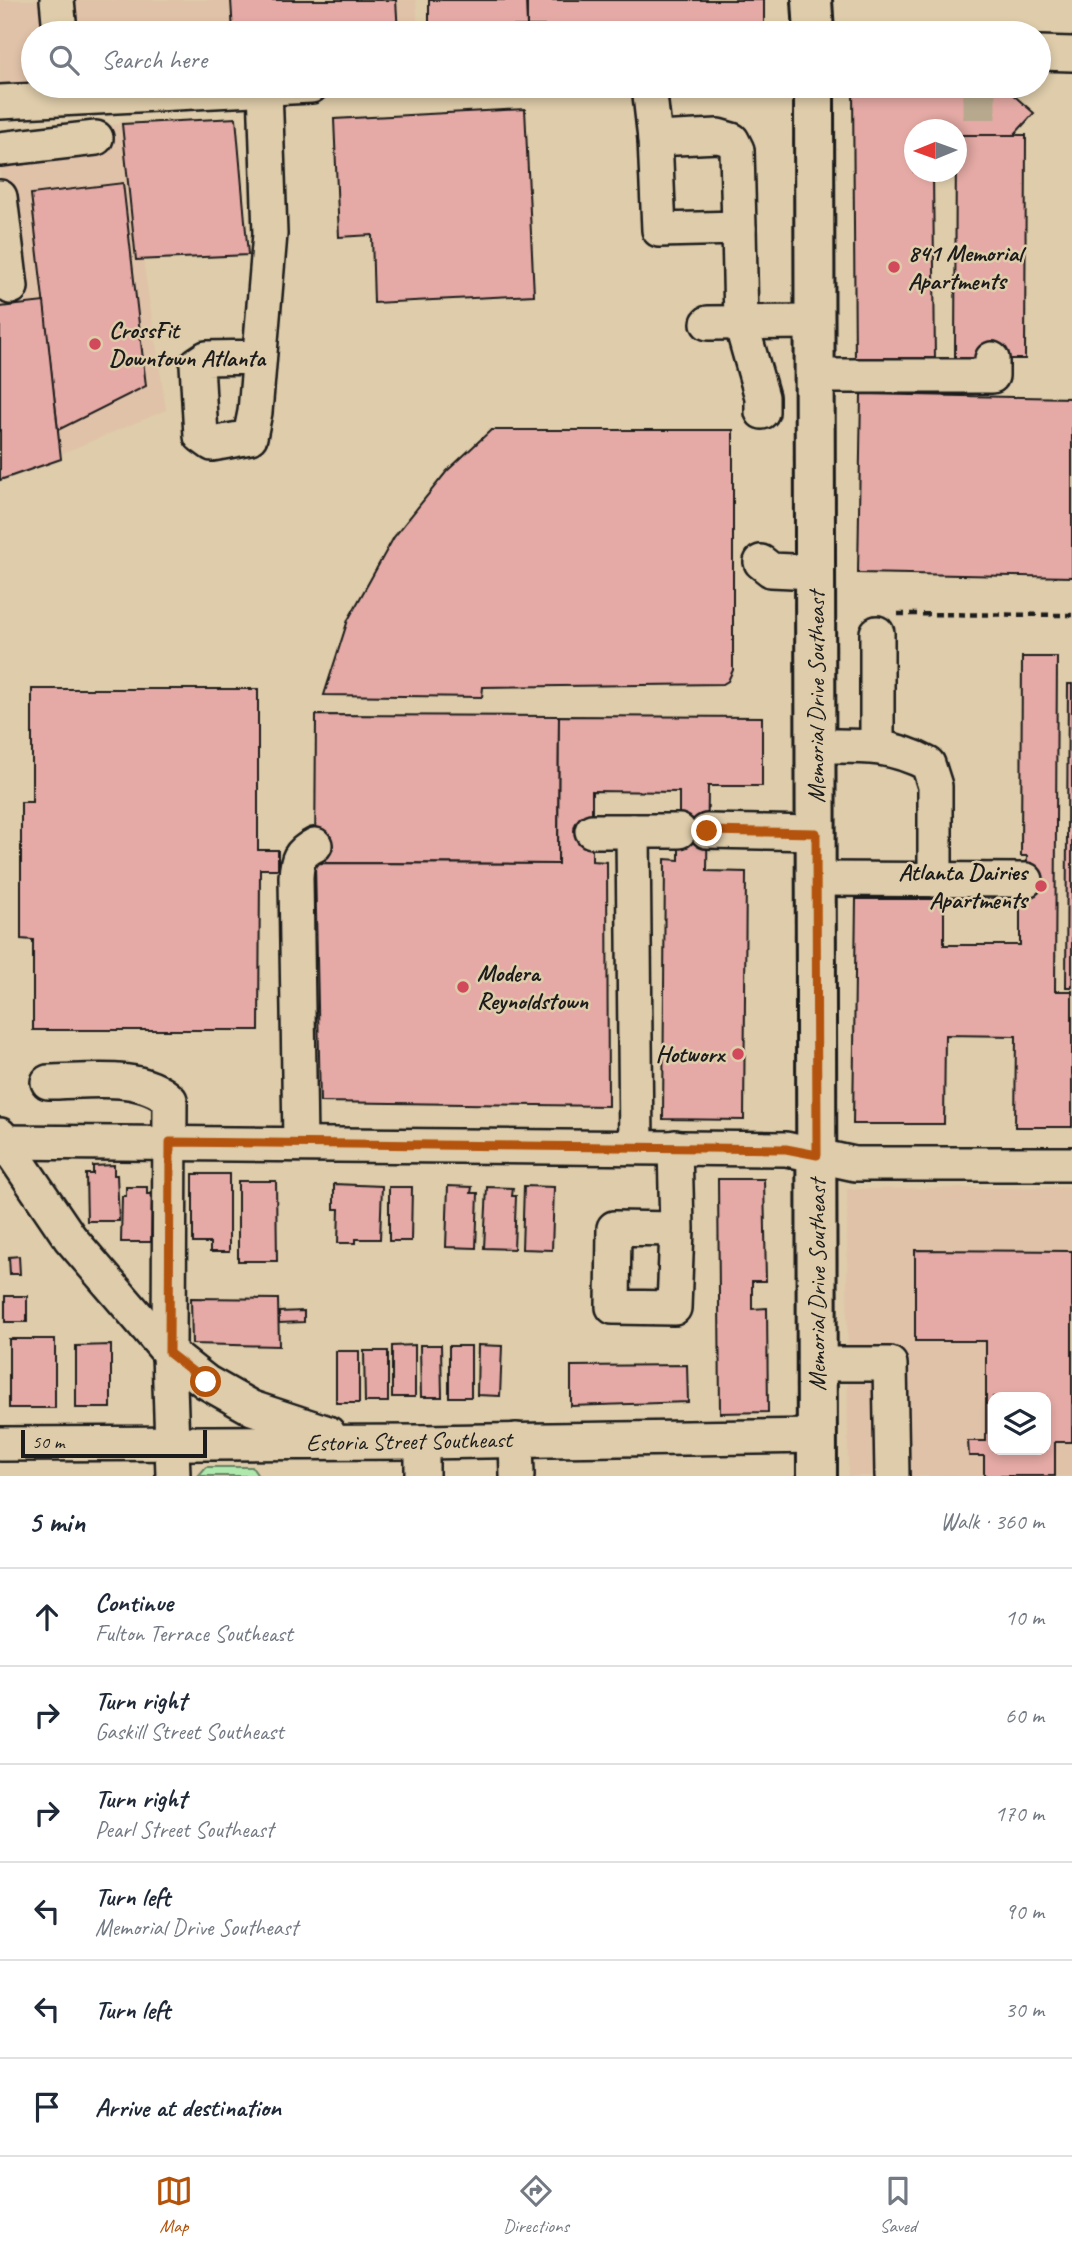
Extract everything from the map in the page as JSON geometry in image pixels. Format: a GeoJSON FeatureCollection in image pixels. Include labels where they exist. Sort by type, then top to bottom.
{"type":"FeatureCollection","features":[{"type":"Feature","properties":{"kind":"main road"},"geometry":{"type":"LineString","coordinates":[[812,0],[813,21]]}},
{"type":"Feature","properties":{"kind":"main road","name":"Memorial Drive Southeast"},"geometry":{"type":"LineString","coordinates":[[814,98],[817,1476]]}},
{"type":"Feature","properties":{"kind":"street"},"geometry":{"type":"LineString","coordinates":[[1051,53],[1072,54]]}},
{"type":"Feature","properties":{"kind":"street"},"geometry":{"type":"LineString","coordinates":[[0,102],[76,98]]}},
{"type":"Feature","properties":{"kind":"street"},"geometry":{"type":"LineString","coordinates":[[259,357],[270,234],[265,98]]}},
{"type":"Feature","properties":{"kind":"street"},"geometry":{"type":"LineString","coordinates":[[650,98],[659,230],[738,228]]}},
{"type":"Feature","properties":{"kind":"street"},"geometry":{"type":"LineString","coordinates":[[655,139],[718,136],[732,140],[737,150],[741,323],[762,397],[762,412]]}},
{"type":"Feature","properties":{"kind":"street"},"geometry":{"type":"LineString","coordinates":[[0,149],[96,138]]}},
{"type":"Feature","properties":{"kind":"street"},"geometry":{"type":"LineString","coordinates":[[0,197],[11,287]]}},
{"type":"Feature","properties":{"kind":"street"},"geometry":{"type":"LineString","coordinates":[[708,323],[815,322]]}},
{"type":"Feature","properties":{"kind":"street"},"geometry":{"type":"LineString","coordinates":[[815,376],[992,376],[992,359]]}},
{"type":"Feature","properties":{"kind":"street"},"geometry":{"type":"LineString","coordinates":[[761,562],[771,570],[815,572]]}},
{"type":"Feature","properties":{"kind":"street"},"geometry":{"type":"LineString","coordinates":[[877,747],[883,624]]}},
{"type":"Feature","properties":{"kind":"street"},"geometry":{"type":"LineString","coordinates":[[816,746],[877,747],[909,754],[928,765],[936,796],[935,880]]}},
{"type":"Feature","properties":{"kind":"street"},"geometry":{"type":"LineString","coordinates":[[592,831],[816,833]]}},
{"type":"Feature","properties":{"kind":"street"},"geometry":{"type":"LineString","coordinates":[[633,831],[636,1147]]}},
{"type":"Feature","properties":{"kind":"street"},"geometry":{"type":"LineString","coordinates":[[300,1143],[296,869],[303,851],[315,845]]}},
{"type":"Feature","properties":{"kind":"street"},"geometry":{"type":"LineString","coordinates":[[816,879],[1026,880]]}},
{"type":"Feature","properties":{"kind":"street"},"geometry":{"type":"LineString","coordinates":[[48,1082],[132,1081],[160,1090],[170,1100],[169,1353],[173,1476]]}},
{"type":"Feature","properties":{"kind":"street"},"geometry":{"type":"LineString","coordinates":[[1,1139],[786,1149],[855,1164],[1072,1164]]}},
{"type":"Feature","properties":{"kind":"street"},"geometry":{"type":"LineString","coordinates":[[1,1139],[70,1238],[169,1353],[206,1382],[252,1408],[354,1441]]}},
{"type":"Feature","properties":{"kind":"street"},"geometry":{"type":"LineString","coordinates":[[675,1147],[677,1229]]}},
{"type":"Feature","properties":{"kind":"street"},"geometry":{"type":"LineString","coordinates":[[817,1364],[890,1364],[891,1476]]}},
{"type":"Feature","properties":{"kind":"street","name":"Estoria Street Southeast"},"geometry":{"type":"LineString","coordinates":[[0,1444],[422,1442],[817,1436]]}},
{"type":"Feature","properties":{"kind":"street"},"geometry":{"type":"LineString","coordinates":[[516,1440],[517,1476]]}},
{"type":"Feature","properties":{"kind":"street"},"geometry":{"type":"LineString","coordinates":[[422,1442],[422,1476]]}},
{"type":"Feature","properties":{"kind":"path"},"geometry":{"type":"LineString","coordinates":[[883,624],[1072,615]]}},
{"type":"Feature","properties":{"kind":"shaded area"},"geometry":{"type":"Polygon","coordinates":[[[0,0],[416,0],[417,21],[21,21],[21,91],[0,100],[0,0]]]}},
{"type":"Feature","properties":{"kind":"shaded area"},"geometry":{"type":"Polygon","coordinates":[[[122,124],[166,410],[0,479],[0,136],[122,124]]]}},
{"type":"Feature","properties":{"kind":"shaded area"},"geometry":{"type":"Polygon","coordinates":[[[1072,1187],[1072,1476],[848,1476],[847,1189],[1072,1187]]]}},
{"type":"Feature","properties":{"kind":"green space"},"geometry":{"type":"Polygon","coordinates":[[[206,1467],[252,1467],[258,1476],[198,1476],[206,1467]]]}},
{"type":"Feature","properties":{"kind":"building"},"geometry":{"type":"Polygon","coordinates":[[[231,0],[396,0],[397,21],[232,21],[231,0]]]}},
{"type":"Feature","properties":{"kind":"building"},"geometry":{"type":"Polygon","coordinates":[[[429,0],[526,0],[527,21],[429,21],[429,0]]]}},
{"type":"Feature","properties":{"kind":"building"},"geometry":{"type":"Polygon","coordinates":[[[527,0],[764,0],[764,21],[527,21],[527,0]]]}},
{"type":"Feature","properties":{"kind":"building","name":"841 Memorial Apartments"},"geometry":{"type":"Polygon","coordinates":[[[853,98],[1017,98],[1034,113],[1014,135],[967,135],[967,119],[904,119],[904,182],[933,182],[935,362],[855,363],[853,98]]]}},
{"type":"Feature","properties":{"kind":"building"},"geometry":{"type":"Polygon","coordinates":[[[525,109],[534,295],[374,303],[372,235],[339,237],[334,119],[525,109]]]}},
{"type":"Feature","properties":{"kind":"building"},"geometry":{"type":"Polygon","coordinates":[[[236,118],[248,255],[136,260],[122,124],[236,118]]]}},
{"type":"Feature","properties":{"kind":"building"},"geometry":{"type":"Polygon","coordinates":[[[967,135],[1026,135],[1025,359],[955,359],[956,182],[967,182],[967,135]]]}},
{"type":"Feature","properties":{"kind":"building","name":"CrossFit Downtown Atlanta"},"geometry":{"type":"Polygon","coordinates":[[[123,183],[146,386],[58,430],[31,194],[123,183]]]}},
{"type":"Feature","properties":{"kind":"building"},"geometry":{"type":"Polygon","coordinates":[[[44,302],[61,459],[0,480],[0,307],[44,302]]]}},
{"type":"Feature","properties":{"kind":"building"},"geometry":{"type":"Polygon","coordinates":[[[861,394],[1072,398],[1072,577],[858,573],[861,394]]]}},
{"type":"Feature","properties":{"kind":"building"},"geometry":{"type":"Polygon","coordinates":[[[491,430],[733,430],[733,670],[728,681],[723,684],[483,687],[482,697],[324,695],[348,620],[394,537],[447,471],[491,430]]]}},
{"type":"Feature","properties":{"kind":"building","name":"Atlanta Dairies Apartments"},"geometry":{"type":"Polygon","coordinates":[[[1022,657],[1057,657],[1055,991],[1072,991],[1072,1127],[1015,1127],[1016,1036],[945,1035],[944,1124],[853,1124],[856,899],[944,899],[944,945],[1020,945],[1020,892],[1026,892],[1027,856],[1021,856],[1022,657]]]}},
{"type":"Feature","properties":{"kind":"building"},"geometry":{"type":"Polygon","coordinates":[[[1068,684],[1072,684],[1072,987],[1066,987],[1068,684]]]}},
{"type":"Feature","properties":{"kind":"building"},"geometry":{"type":"Polygon","coordinates":[[[32,689],[258,689],[258,850],[278,850],[278,869],[260,869],[259,1030],[33,1030],[33,940],[21,939],[21,802],[32,802],[32,689]]]}},
{"type":"Feature","properties":{"kind":"building"},"geometry":{"type":"Polygon","coordinates":[[[316,715],[559,716],[558,864],[315,863],[316,715]]]}},
{"type":"Feature","properties":{"kind":"building","name":"Modera Reynoldstown"},"geometry":{"type":"Polygon","coordinates":[[[559,716],[762,717],[762,786],[708,786],[707,871],[746,872],[744,1120],[663,1119],[665,859],[679,860],[679,792],[592,791],[592,861],[607,862],[608,1106],[320,1102],[315,863],[558,864],[559,716]]]}},
{"type":"Feature","properties":{"kind":"building"},"geometry":{"type":"Polygon","coordinates":[[[114,1165],[119,1221],[87,1221],[86,1174],[93,1174],[93,1166],[114,1165]]]}},
{"type":"Feature","properties":{"kind":"building"},"geometry":{"type":"Polygon","coordinates":[[[193,1174],[229,1174],[229,1252],[210,1252],[210,1243],[193,1243],[193,1174]]]}},
{"type":"Feature","properties":{"kind":"building"},"geometry":{"type":"Polygon","coordinates":[[[718,1179],[764,1179],[766,1281],[752,1281],[752,1309],[767,1308],[768,1412],[720,1413],[718,1179]]]}},
{"type":"Feature","properties":{"kind":"building"},"geometry":{"type":"Polygon","coordinates":[[[238,1181],[276,1181],[277,1261],[238,1261],[238,1181]]]}},
{"type":"Feature","properties":{"kind":"building"},"geometry":{"type":"Polygon","coordinates":[[[334,1184],[382,1186],[380,1239],[356,1239],[356,1243],[338,1243],[339,1209],[334,1209],[334,1184]]]}},
{"type":"Feature","properties":{"kind":"building"},"geometry":{"type":"Polygon","coordinates":[[[448,1186],[472,1187],[471,1193],[478,1193],[476,1248],[446,1247],[448,1186]]]}},
{"type":"Feature","properties":{"kind":"building"},"geometry":{"type":"Polygon","coordinates":[[[524,1186],[554,1187],[552,1250],[522,1249],[524,1186]]]}},
{"type":"Feature","properties":{"kind":"building"},"geometry":{"type":"Polygon","coordinates":[[[126,1187],[147,1187],[147,1194],[152,1194],[151,1242],[121,1242],[122,1196],[126,1196],[126,1187]]]}},
{"type":"Feature","properties":{"kind":"building"},"geometry":{"type":"Polygon","coordinates":[[[389,1187],[412,1187],[411,1241],[389,1241],[389,1187]]]}},
{"type":"Feature","properties":{"kind":"building"},"geometry":{"type":"Polygon","coordinates":[[[487,1187],[513,1188],[512,1196],[516,1196],[514,1249],[484,1248],[487,1187]]]}},
{"type":"Feature","properties":{"kind":"building"},"geometry":{"type":"Polygon","coordinates":[[[915,1250],[1072,1251],[1072,1442],[1055,1442],[1055,1476],[984,1476],[984,1456],[969,1456],[968,1441],[986,1441],[986,1341],[915,1341],[915,1250]]]}},
{"type":"Feature","properties":{"kind":"building"},"geometry":{"type":"Polygon","coordinates":[[[19,1256],[20,1274],[10,1274],[9,1257],[19,1256]]]}},
{"type":"Feature","properties":{"kind":"building"},"geometry":{"type":"Polygon","coordinates":[[[5,1296],[27,1296],[27,1322],[5,1322],[5,1296]]]}},
{"type":"Feature","properties":{"kind":"building"},"geometry":{"type":"Polygon","coordinates":[[[191,1298],[278,1299],[279,1346],[192,1344],[191,1298]]]}},
{"type":"Feature","properties":{"kind":"building"},"geometry":{"type":"Polygon","coordinates":[[[304,1311],[304,1322],[279,1323],[279,1312],[304,1311]]]}},
{"type":"Feature","properties":{"kind":"building"},"geometry":{"type":"Polygon","coordinates":[[[9,1339],[55,1339],[55,1408],[9,1408],[9,1339]]]}},
{"type":"Feature","properties":{"kind":"building"},"geometry":{"type":"Polygon","coordinates":[[[111,1345],[111,1408],[76,1408],[76,1346],[111,1345]]]}},
{"type":"Feature","properties":{"kind":"building"},"geometry":{"type":"Polygon","coordinates":[[[415,1345],[415,1397],[392,1397],[392,1346],[415,1345]]]}},
{"type":"Feature","properties":{"kind":"building"},"geometry":{"type":"Polygon","coordinates":[[[420,1345],[441,1345],[442,1397],[421,1397],[420,1345]]]}},
{"type":"Feature","properties":{"kind":"building"},"geometry":{"type":"Polygon","coordinates":[[[478,1345],[502,1346],[500,1396],[477,1395],[478,1345]]]}},
{"type":"Feature","properties":{"kind":"building"},"geometry":{"type":"Polygon","coordinates":[[[449,1346],[471,1346],[471,1397],[449,1397],[449,1346]]]}},
{"type":"Feature","properties":{"kind":"building"},"geometry":{"type":"Polygon","coordinates":[[[336,1351],[359,1351],[359,1403],[336,1403],[336,1351]]]}},
{"type":"Feature","properties":{"kind":"building"},"geometry":{"type":"Polygon","coordinates":[[[364,1351],[388,1351],[388,1402],[365,1402],[364,1351]]]}},
{"type":"Feature","properties":{"kind":"building"},"geometry":{"type":"Polygon","coordinates":[[[687,1365],[688,1402],[571,1406],[571,1366],[687,1365]]]}},
{"type":"Feature","properties":{"kind":"tunnel"},"geometry":{"type":"LineString","coordinates":[[979,98],[979,135]]}},
{"type":"Feature","properties":{"kind":"place","name":"841 Memorial Apartments"},"geometry":{"type":"Point","coordinates":[894,267]}},
{"type":"Feature","properties":{"kind":"place","name":"CrossFit Downtown Atlanta"},"geometry":{"type":"Point","coordinates":[95,344]}},
{"type":"Feature","properties":{"kind":"place","name":"Atlanta Dairies Apartments"},"geometry":{"type":"Point","coordinates":[1041,886]}},
{"type":"Feature","properties":{"kind":"place","name":"Modera Reynoldstown"},"geometry":{"type":"Point","coordinates":[463,987]}},
{"type":"Feature","properties":{"kind":"place","name":"Hotworx"},"geometry":{"type":"Point","coordinates":[738,1054]}},
{"type":"Feature","properties":{"kind":"route"},"geometry":{"type":"LineString","coordinates":[[206,1382],[169,1353],[170,1142],[786,1149],[817,1155],[816,833],[707,831]]}}]}
